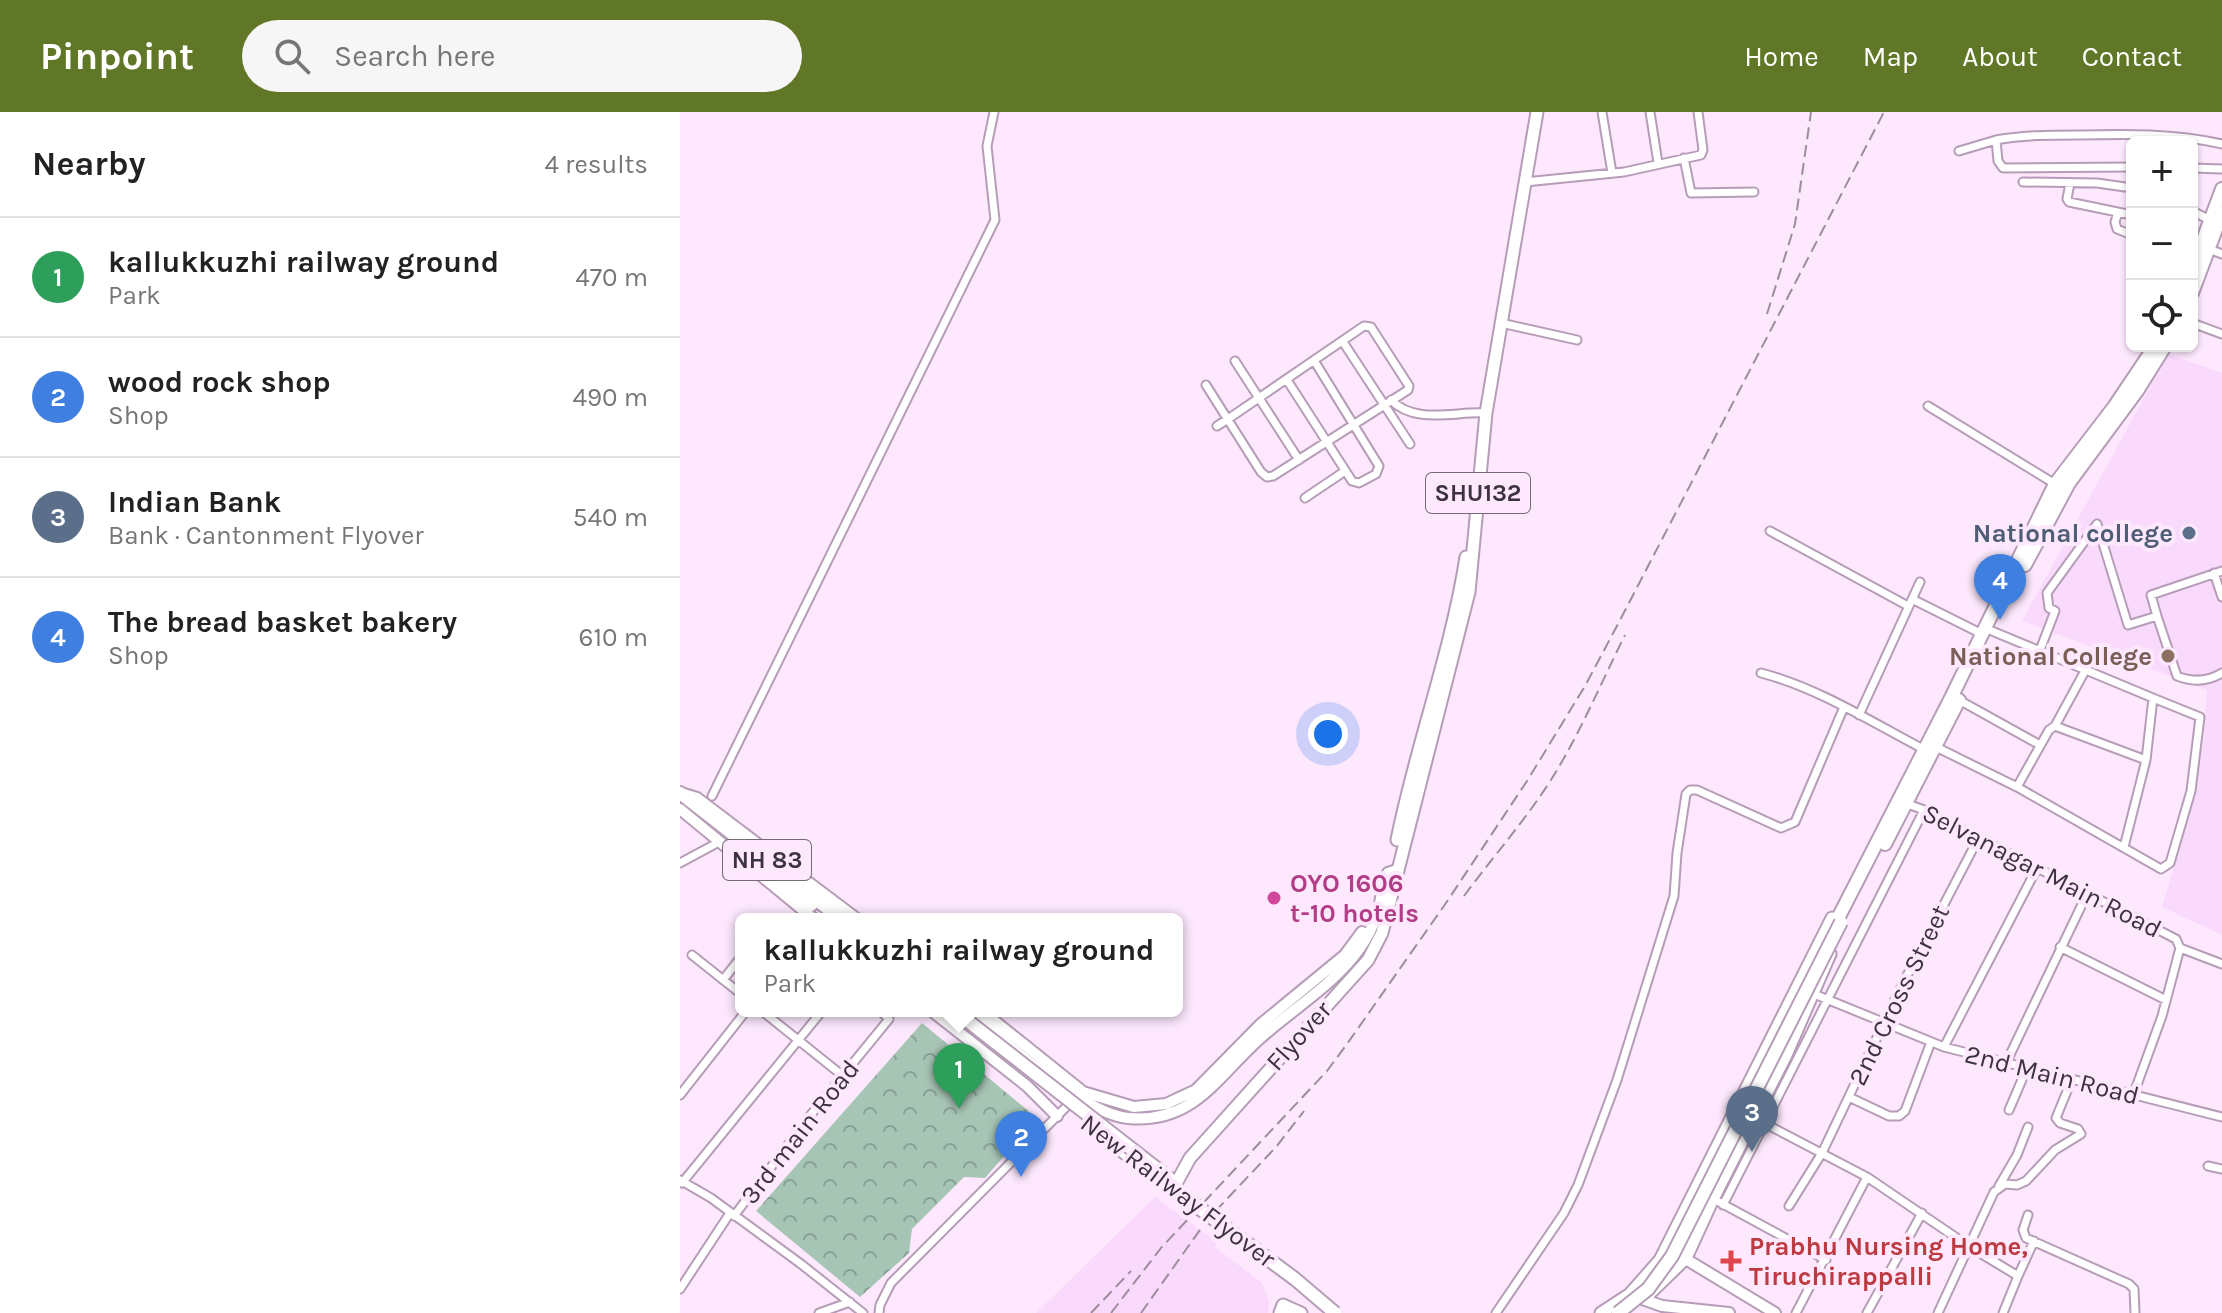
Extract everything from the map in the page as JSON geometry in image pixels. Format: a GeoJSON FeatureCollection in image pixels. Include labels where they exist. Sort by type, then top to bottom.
{"type":"FeatureCollection","features":[{"type":"Feature","properties":{"kind":"highway"},"geometry":{"type":"LineString","coordinates":[[2198,283],[2216,252],[2222,189]]}},
{"type":"Feature","properties":{"kind":"highway"},"geometry":{"type":"LineString","coordinates":[[2198,253],[2217,219]]}},
{"type":"Feature","properties":{"kind":"highway"},"geometry":{"type":"LineString","coordinates":[[2015,575],[2151,352]]}},
{"type":"Feature","properties":{"kind":"highway"},"geometry":{"type":"LineString","coordinates":[[1931,750],[2055,484],[2137,391],[2161,352]]}},
{"type":"Feature","properties":{"kind":"highway"},"geometry":{"type":"LineString","coordinates":[[1610,1313],[1644,1286],[1657,1271],[1838,921],[1959,700],[1987,633]]}},
{"type":"Feature","properties":{"kind":"highway"},"geometry":{"type":"LineString","coordinates":[[680,793],[685,806],[821,913]]}},
{"type":"Feature","properties":{"kind":"highway","name":"NH 83"},"geometry":{"type":"LineString","coordinates":[[685,806],[833,913]]}},
{"type":"Feature","properties":{"kind":"highway"},"geometry":{"type":"LineString","coordinates":[[1618,1313],[1648,1289],[1672,1256],[1838,921]]}},
{"type":"Feature","properties":{"kind":"highway","name":"New Railway Flyover"},"geometry":{"type":"LineString","coordinates":[[951,1017],[1134,1160],[1172,1184],[1345,1313]]}},
{"type":"Feature","properties":{"kind":"highway","name":"New Railway Flyover"},"geometry":{"type":"LineString","coordinates":[[963,1017],[1335,1313]]}},
{"type":"Feature","properties":{"kind":"main road","name":"SHU132"},"geometry":{"type":"LineString","coordinates":[[1391,878],[1469,592],[1484,413],[1525,182],[1534,112]]}},
{"type":"Feature","properties":{"kind":"main road"},"geometry":{"type":"LineString","coordinates":[[1484,413],[1534,112]]}},
{"type":"Feature","properties":{"kind":"main road","name":"Flyover"},"geometry":{"type":"LineString","coordinates":[[1172,1184],[1209,1127],[1364,957],[1377,932],[1391,878]]}},
{"type":"Feature","properties":{"kind":"main road"},"geometry":{"type":"LineString","coordinates":[[1625,1313],[1686,1258],[1718,1202],[1814,994],[1852,897]]}},
{"type":"Feature","properties":{"kind":"main road"},"geometry":{"type":"LineString","coordinates":[[1601,1313],[1630,1294],[1654,1270],[1669,1247],[1823,934],[1838,908],[1852,897]]}},
{"type":"Feature","properties":{"kind":"main road"},"geometry":{"type":"LineString","coordinates":[[1280,1313],[1283,1305],[1296,1312]]}},
{"type":"Feature","properties":{"kind":"street"},"geometry":{"type":"LineString","coordinates":[[712,796],[995,220],[987,146],[994,112]]}},
{"type":"Feature","properties":{"kind":"street"},"geometry":{"type":"LineString","coordinates":[[1602,112],[1612,173]]}},
{"type":"Feature","properties":{"kind":"street"},"geometry":{"type":"LineString","coordinates":[[1650,112],[1658,163]]}},
{"type":"Feature","properties":{"kind":"street"},"geometry":{"type":"LineString","coordinates":[[1525,182],[1612,173],[1702,153],[1698,112]]}},
{"type":"Feature","properties":{"kind":"street"},"geometry":{"type":"LineString","coordinates":[[1959,151],[2018,136],[2126,138]]}},
{"type":"Feature","properties":{"kind":"street"},"geometry":{"type":"LineString","coordinates":[[2198,138],[2222,144]]}},
{"type":"Feature","properties":{"kind":"street"},"geometry":{"type":"LineString","coordinates":[[1996,140],[1998,161],[2003,168],[2126,167]]}},
{"type":"Feature","properties":{"kind":"street"},"geometry":{"type":"LineString","coordinates":[[1684,158],[1691,193],[1754,192]]}},
{"type":"Feature","properties":{"kind":"street"},"geometry":{"type":"LineString","coordinates":[[2198,168],[2222,169]]}},
{"type":"Feature","properties":{"kind":"street"},"geometry":{"type":"LineString","coordinates":[[2023,182],[2097,183],[2126,187]]}},
{"type":"Feature","properties":{"kind":"street"},"geometry":{"type":"LineString","coordinates":[[2070,183],[2069,202],[2126,214]]}},
{"type":"Feature","properties":{"kind":"street"},"geometry":{"type":"LineString","coordinates":[[2118,212],[2115,222],[2117,229],[2126,233]]}},
{"type":"Feature","properties":{"kind":"street"},"geometry":{"type":"LineString","coordinates":[[1501,323],[1577,340]]}},
{"type":"Feature","properties":{"kind":"street"},"geometry":{"type":"LineString","coordinates":[[2198,325],[2222,334]]}},
{"type":"Feature","properties":{"kind":"street"},"geometry":{"type":"LineString","coordinates":[[1206,385],[1228,419],[1261,472],[1267,477],[1329,442],[1408,390],[1409,386],[1371,327],[1364,326],[1315,362],[1287,380],[1260,398],[1228,419],[1217,426]]}},
{"type":"Feature","properties":{"kind":"street"},"geometry":{"type":"LineString","coordinates":[[1343,342],[1388,403],[1410,444]]}},
{"type":"Feature","properties":{"kind":"street"},"geometry":{"type":"LineString","coordinates":[[1235,361],[1299,460]]}},
{"type":"Feature","properties":{"kind":"street"},"geometry":{"type":"LineString","coordinates":[[1287,380],[1355,484],[1379,471],[1379,466],[1315,362]]}},
{"type":"Feature","properties":{"kind":"street"},"geometry":{"type":"LineString","coordinates":[[1388,403],[1416,414],[1484,413]]}},
{"type":"Feature","properties":{"kind":"street"},"geometry":{"type":"LineString","coordinates":[[1928,406],[2055,484]]}},
{"type":"Feature","properties":{"kind":"street"},"geometry":{"type":"LineString","coordinates":[[1305,498],[1345,471]]}},
{"type":"Feature","properties":{"kind":"street"},"geometry":{"type":"LineString","coordinates":[[2040,650],[2055,611],[2049,608],[2047,593],[2097,524],[2128,625],[2157,616]]}},
{"type":"Feature","properties":{"kind":"street"},"geometry":{"type":"LineString","coordinates":[[1761,673],[1779,678],[2017,787],[2161,869],[2167,867],[2191,791],[2200,717],[2040,650],[1987,633],[1910,602],[1770,531]]}},
{"type":"Feature","properties":{"kind":"street"},"geometry":{"type":"LineString","coordinates":[[2222,597],[2218,572],[2151,595],[2177,676],[2202,680],[2222,673]]}},
{"type":"Feature","properties":{"kind":"street"},"geometry":{"type":"LineString","coordinates":[[1859,715],[1920,582]]}},
{"type":"Feature","properties":{"kind":"street"},"geometry":{"type":"LineString","coordinates":[[2017,787],[2086,669]]}},
{"type":"Feature","properties":{"kind":"street"},"geometry":{"type":"LineString","coordinates":[[2124,847],[2146,760],[2153,698]]}},
{"type":"Feature","properties":{"kind":"street"},"geometry":{"type":"LineString","coordinates":[[1959,700],[2040,745]]}},
{"type":"Feature","properties":{"kind":"street"},"geometry":{"type":"LineString","coordinates":[[1496,1313],[1564,1213],[1578,1185],[1617,1080],[1674,896],[1686,794],[1697,790],[1781,828],[1790,826],[1795,822],[1844,707]]}},
{"type":"Feature","properties":{"kind":"street"},"geometry":{"type":"LineString","coordinates":[[2055,726],[2146,760]]}},
{"type":"Feature","properties":{"kind":"street"},"geometry":{"type":"LineString","coordinates":[[680,793],[697,798],[849,913]]}},
{"type":"Feature","properties":{"kind":"street","name":"Selvanagar Main Road"},"geometry":{"type":"LineString","coordinates":[[1902,802],[1924,810],[2176,939],[2180,948],[2222,964]]}},
{"type":"Feature","properties":{"kind":"street"},"geometry":{"type":"LineString","coordinates":[[685,806],[719,842],[807,913]]}},
{"type":"Feature","properties":{"kind":"street"},"geometry":{"type":"LineString","coordinates":[[1826,1260],[1718,1202],[1764,1123],[1924,810]]}},
{"type":"Feature","properties":{"kind":"street","name":"2nd Cross Street"},"geometry":{"type":"LineString","coordinates":[[1789,1206],[1822,1153],[1978,839]]}},
{"type":"Feature","properties":{"kind":"street"},"geometry":{"type":"LineString","coordinates":[[680,863],[719,842]]}},
{"type":"Feature","properties":{"kind":"street"},"geometry":{"type":"LineString","coordinates":[[1944,1047],[2037,868]]}},
{"type":"Feature","properties":{"kind":"street"},"geometry":{"type":"LineString","coordinates":[[975,1017],[1080,1095],[1134,1107],[1166,1104],[1196,1090],[1261,1024],[1345,955],[1363,929],[1379,886],[1391,878]]}},
{"type":"Feature","properties":{"kind":"street"},"geometry":{"type":"LineString","coordinates":[[2006,1063],[2087,894]]}},
{"type":"Feature","properties":{"kind":"street"},"geometry":{"type":"LineString","coordinates":[[2060,947],[2166,1000]]}},
{"type":"Feature","properties":{"kind":"street"},"geometry":{"type":"LineString","coordinates":[[2134,1093],[2180,948]]}},
{"type":"Feature","properties":{"kind":"street"},"geometry":{"type":"LineString","coordinates":[[692,955],[735,989]]}},
{"type":"Feature","properties":{"kind":"street"},"geometry":{"type":"LineString","coordinates":[[723,980],[735,965]]}},
{"type":"Feature","properties":{"kind":"street","name":"2nd Main Road"},"geometry":{"type":"LineString","coordinates":[[1814,994],[1944,1047],[2222,1117]]}},
{"type":"Feature","properties":{"kind":"street"},"geometry":{"type":"LineString","coordinates":[[680,1095],[741,1017]]}},
{"type":"Feature","properties":{"kind":"street"},"geometry":{"type":"LineString","coordinates":[[769,1017],[843,1076]]}},
{"type":"Feature","properties":{"kind":"street"},"geometry":{"type":"LineString","coordinates":[[817,1017],[681,1182],[732,1214],[863,1313]]}},
{"type":"Feature","properties":{"kind":"street","name":"3rd main Road"},"geometry":{"type":"LineString","coordinates":[[680,1289],[732,1214],[889,1019],[887,1017]]}},
{"type":"Feature","properties":{"kind":"street"},"geometry":{"type":"LineString","coordinates":[[940,1017],[1027,1086],[1057,1116]]}},
{"type":"Feature","properties":{"kind":"street"},"geometry":{"type":"LineString","coordinates":[[989,1017],[1080,1095]]}},
{"type":"Feature","properties":{"kind":"street"},"geometry":{"type":"LineString","coordinates":[[1849,1097],[1889,1116],[1899,1116],[1905,1111],[1931,1042]]}},
{"type":"Feature","properties":{"kind":"street"},"geometry":{"type":"LineString","coordinates":[[2009,1110],[2027,1068]]}},
{"type":"Feature","properties":{"kind":"street"},"geometry":{"type":"LineString","coordinates":[[1998,1188],[2026,1181],[2055,1150],[2081,1134],[2078,1129],[2060,1123],[2056,1118],[2072,1079]]}},
{"type":"Feature","properties":{"kind":"street"},"geometry":{"type":"LineString","coordinates":[[879,1313],[891,1283],[1080,1095]]}},
{"type":"Feature","properties":{"kind":"street"},"geometry":{"type":"LineString","coordinates":[[1764,1123],[1867,1177],[2018,1276]]}},
{"type":"Feature","properties":{"kind":"street"},"geometry":{"type":"LineString","coordinates":[[1938,1313],[2028,1127]]}},
{"type":"Feature","properties":{"kind":"street"},"geometry":{"type":"LineString","coordinates":[[2208,1166],[2222,1169]]}},
{"type":"Feature","properties":{"kind":"street"},"geometry":{"type":"LineString","coordinates":[[1796,1313],[1867,1177]]}},
{"type":"Feature","properties":{"kind":"street"},"geometry":{"type":"LineString","coordinates":[[1867,1313],[1922,1213]]}},
{"type":"Feature","properties":{"kind":"street"},"geometry":{"type":"LineString","coordinates":[[2028,1215],[2023,1234],[2129,1284],[2134,1289],[2135,1313]]}},
{"type":"Feature","properties":{"kind":"street"},"geometry":{"type":"LineString","coordinates":[[2003,1313],[2034,1241]]}},
{"type":"Feature","properties":{"kind":"street"},"geometry":{"type":"LineString","coordinates":[[1669,1247],[1775,1313]]}},
{"type":"Feature","properties":{"kind":"street"},"geometry":{"type":"LineString","coordinates":[[1630,1294],[1662,1306],[1729,1313]]}},
{"type":"Feature","properties":{"kind":"street"},"geometry":{"type":"LineString","coordinates":[[819,1313],[850,1302]]}},
{"type":"Feature","properties":{"kind":"shaded area","name":"National College"},"geometry":{"type":"Polygon","coordinates":[[[2168,354],[2222,373],[2222,935],[2162,907],[2181,845],[2204,740],[2207,690],[2022,621],[2168,354]]]}},
{"type":"Feature","properties":{"kind":"shaded area"},"geometry":{"type":"Polygon","coordinates":[[[1155,1197],[1217,1242],[1215,1247],[1262,1283],[1269,1302],[1268,1313],[1036,1313],[1155,1197]]]}},
{"type":"Feature","properties":{"kind":"green space"},"geometry":{"type":"Polygon","coordinates":[[[922,1023],[1037,1118],[985,1178],[964,1177],[912,1229],[909,1253],[860,1297],[756,1211],[922,1023]]]}},
{"type":"Feature","properties":{"kind":"railway"},"geometry":{"type":"LineString","coordinates":[[1767,314],[1795,224],[1811,112]]}},
{"type":"Feature","properties":{"kind":"railway"},"geometry":{"type":"LineString","coordinates":[[1111,1313],[1161,1248],[1327,1071],[1446,903],[1527,781],[1585,686],[1884,112]]}},
{"type":"Feature","properties":{"kind":"railway"},"geometry":{"type":"LineString","coordinates":[[1464,896],[1549,783],[1580,729],[1625,635]]}},
{"type":"Feature","properties":{"kind":"railway"},"geometry":{"type":"LineString","coordinates":[[1141,1313],[1207,1220],[1276,1147],[1304,1111]]}},
{"type":"Feature","properties":{"kind":"railway"},"geometry":{"type":"LineString","coordinates":[[1091,1313],[1131,1271]]}},
{"type":"Feature","properties":{"kind":"place","name":"National college"},"geometry":{"type":"Point","coordinates":[2189,533]}},
{"type":"Feature","properties":{"kind":"place","name":"The bread basket bakery"},"geometry":{"type":"Point","coordinates":[2000,620]}},
{"type":"Feature","properties":{"kind":"place","name":"National College"},"geometry":{"type":"Point","coordinates":[2168,656]}},
{"type":"Feature","properties":{"kind":"place","name":"OYO 1606 t-10 hotels"},"geometry":{"type":"Point","coordinates":[1274,898]}},
{"type":"Feature","properties":{"kind":"place","name":"kallukkuzhi railway ground"},"geometry":{"type":"Point","coordinates":[959,1109]}},
{"type":"Feature","properties":{"kind":"place","name":"Indian Bank"},"geometry":{"type":"Point","coordinates":[1752,1152]}},
{"type":"Feature","properties":{"kind":"place","name":"wood rock shop"},"geometry":{"type":"Point","coordinates":[1021,1177]}},
{"type":"Feature","properties":{"kind":"place","name":"Prabhu Nursing Home, Tiruchirappalli"},"geometry":{"type":"Point","coordinates":[1731,1261]}}]}
